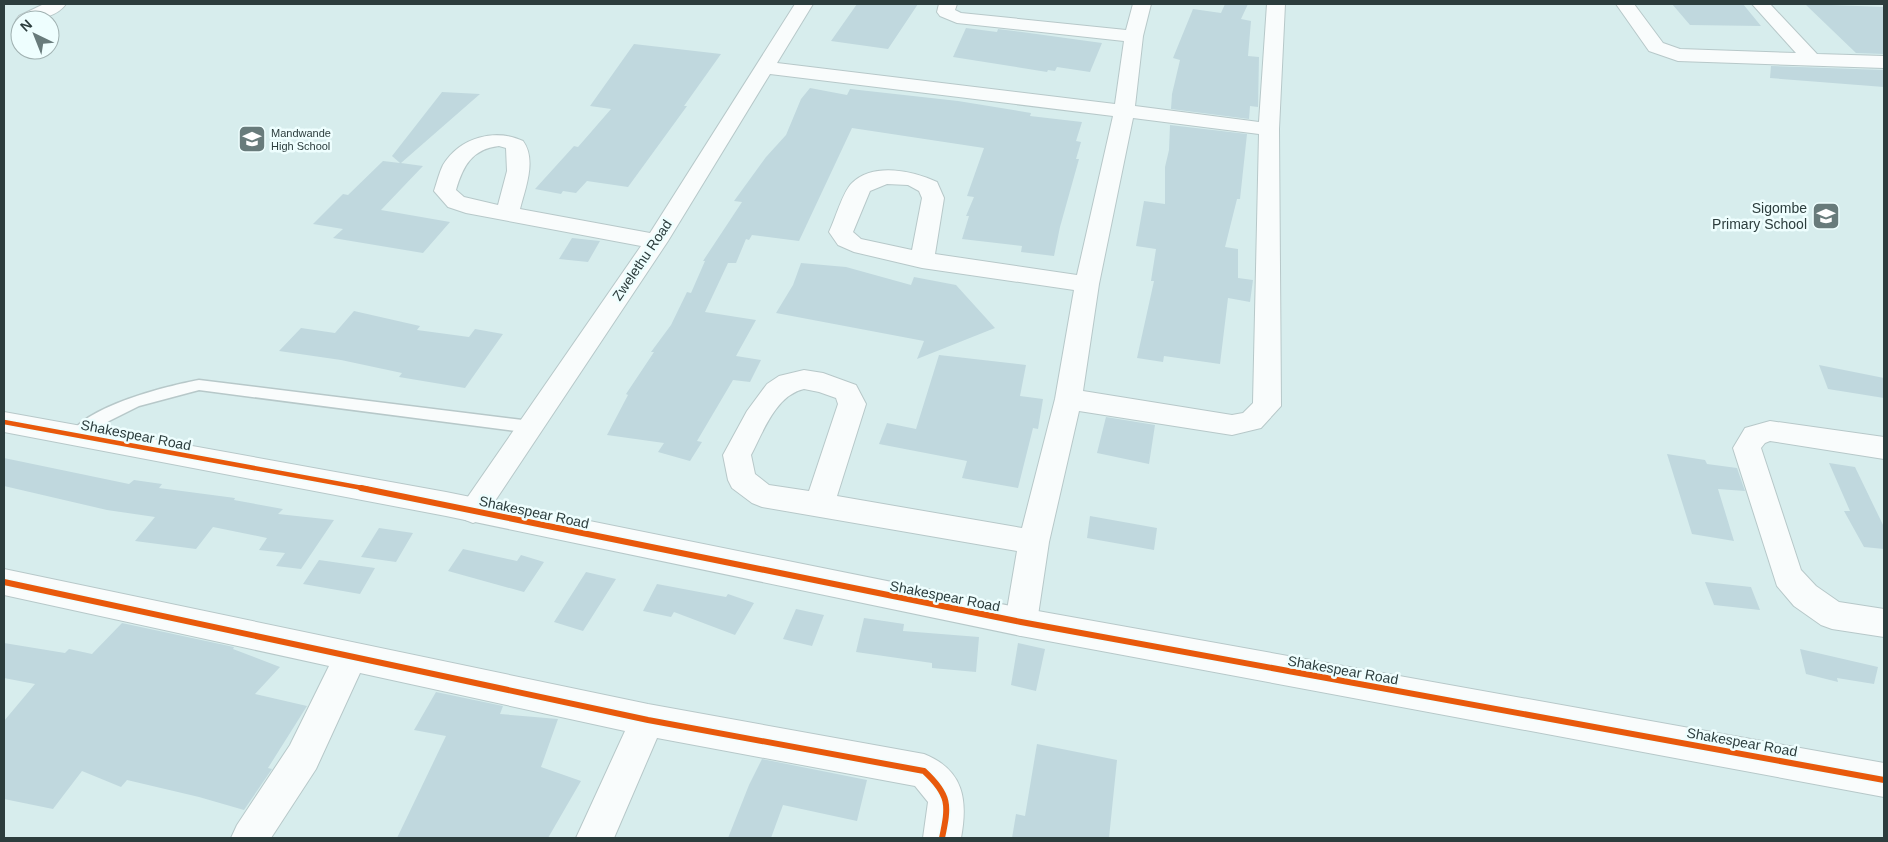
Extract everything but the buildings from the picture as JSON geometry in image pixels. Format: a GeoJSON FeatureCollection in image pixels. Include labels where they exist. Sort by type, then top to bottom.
{"type":"FeatureCollection","features":[{"type":"Feature","properties":{"kind":"street"},"geometry":{"type":"LineString","coordinates":[[44,10],[56,4]]}},
{"type":"Feature","properties":{"kind":"street","name":"Zwelethu Road"},"geometry":{"type":"LineString","coordinates":[[473,511],[656,241],[804,4]]}},
{"type":"Feature","properties":{"kind":"street"},"geometry":{"type":"LineString","coordinates":[[948,4],[946,12],[957,18],[1006,13],[1134,36]]}},
{"type":"Feature","properties":{"kind":"street"},"geometry":{"type":"LineString","coordinates":[[1020,622],[1034,542],[1068,399],[1087,284],[1124,113],[1134,36],[1142,4]]}},
{"type":"Feature","properties":{"kind":"street"},"geometry":{"type":"LineString","coordinates":[[1068,399],[1232,425],[1251,421],[1267,406],[1269,129],[1276,4]]}},
{"type":"Feature","properties":{"kind":"street"},"geometry":{"type":"LineString","coordinates":[[1625,4],[1656,47],[1678,55],[1811,58],[1884,62]]}},
{"type":"Feature","properties":{"kind":"street"},"geometry":{"type":"LineString","coordinates":[[1761,4],[1811,58]]}},
{"type":"Feature","properties":{"kind":"street"},"geometry":{"type":"LineString","coordinates":[[764,67],[1124,113],[1269,129]]}},
{"type":"Feature","properties":{"kind":"street"},"geometry":{"type":"LineString","coordinates":[[507,215],[656,241]]}},
{"type":"Feature","properties":{"kind":"street"},"geometry":{"type":"LineString","coordinates":[[922,260],[1087,284]]}},
{"type":"Feature","properties":{"kind":"street"},"geometry":{"type":"LineString","coordinates":[[819,506],[852,404],[847,392],[825,381],[800,379],[789,382],[774,391],[737,455],[742,480],[762,496],[819,506],[1034,542]]}},
{"type":"Feature","properties":{"kind":"street","name":"Shakespear Road"},"geometry":{"type":"LineString","coordinates":[[4,422],[473,511],[1020,622],[1884,780]]}},
{"type":"Feature","properties":{"kind":"street"},"geometry":{"type":"LineString","coordinates":[[1884,448],[1770,431],[1755,435],[1747,448],[1788,577],[1805,596],[1832,615],[1884,623]]}},
{"type":"Feature","properties":{"kind":"street"},"geometry":{"type":"LineString","coordinates":[[4,582],[648,720],[924,771],[945,792],[949,806],[942,838]]}},
{"type":"Feature","properties":{"kind":"street"},"geometry":{"type":"LineString","coordinates":[[250,838],[304,757],[351,655]]}},
{"type":"Feature","properties":{"kind":"street"},"geometry":{"type":"LineString","coordinates":[[595,838],[648,720]]}},
{"type":"Feature","properties":{"kind":"lane"},"geometry":{"type":"LineString","coordinates":[[77,436],[93,422],[125,406],[170,391],[199,385],[531,427]]}},
{"type":"Feature","properties":{"kind":"cycle path"},"geometry":{"type":"LineString","coordinates":[[4,422],[446,504],[1021,622],[1884,780]]}},
{"type":"Feature","properties":{"kind":"cycle path"},"geometry":{"type":"LineString","coordinates":[[4,582],[648,720],[924,771],[940,787],[946,801],[947,808],[942,838]]}},
{"type":"Feature","properties":{"kind":"place","name":"Mandwande High School"},"geometry":{"type":"Point","coordinates":[252,139]}},
{"type":"Feature","properties":{"kind":"place","name":"Sigombe Primary School"},"geometry":{"type":"Point","coordinates":[1826,216]}}]}
